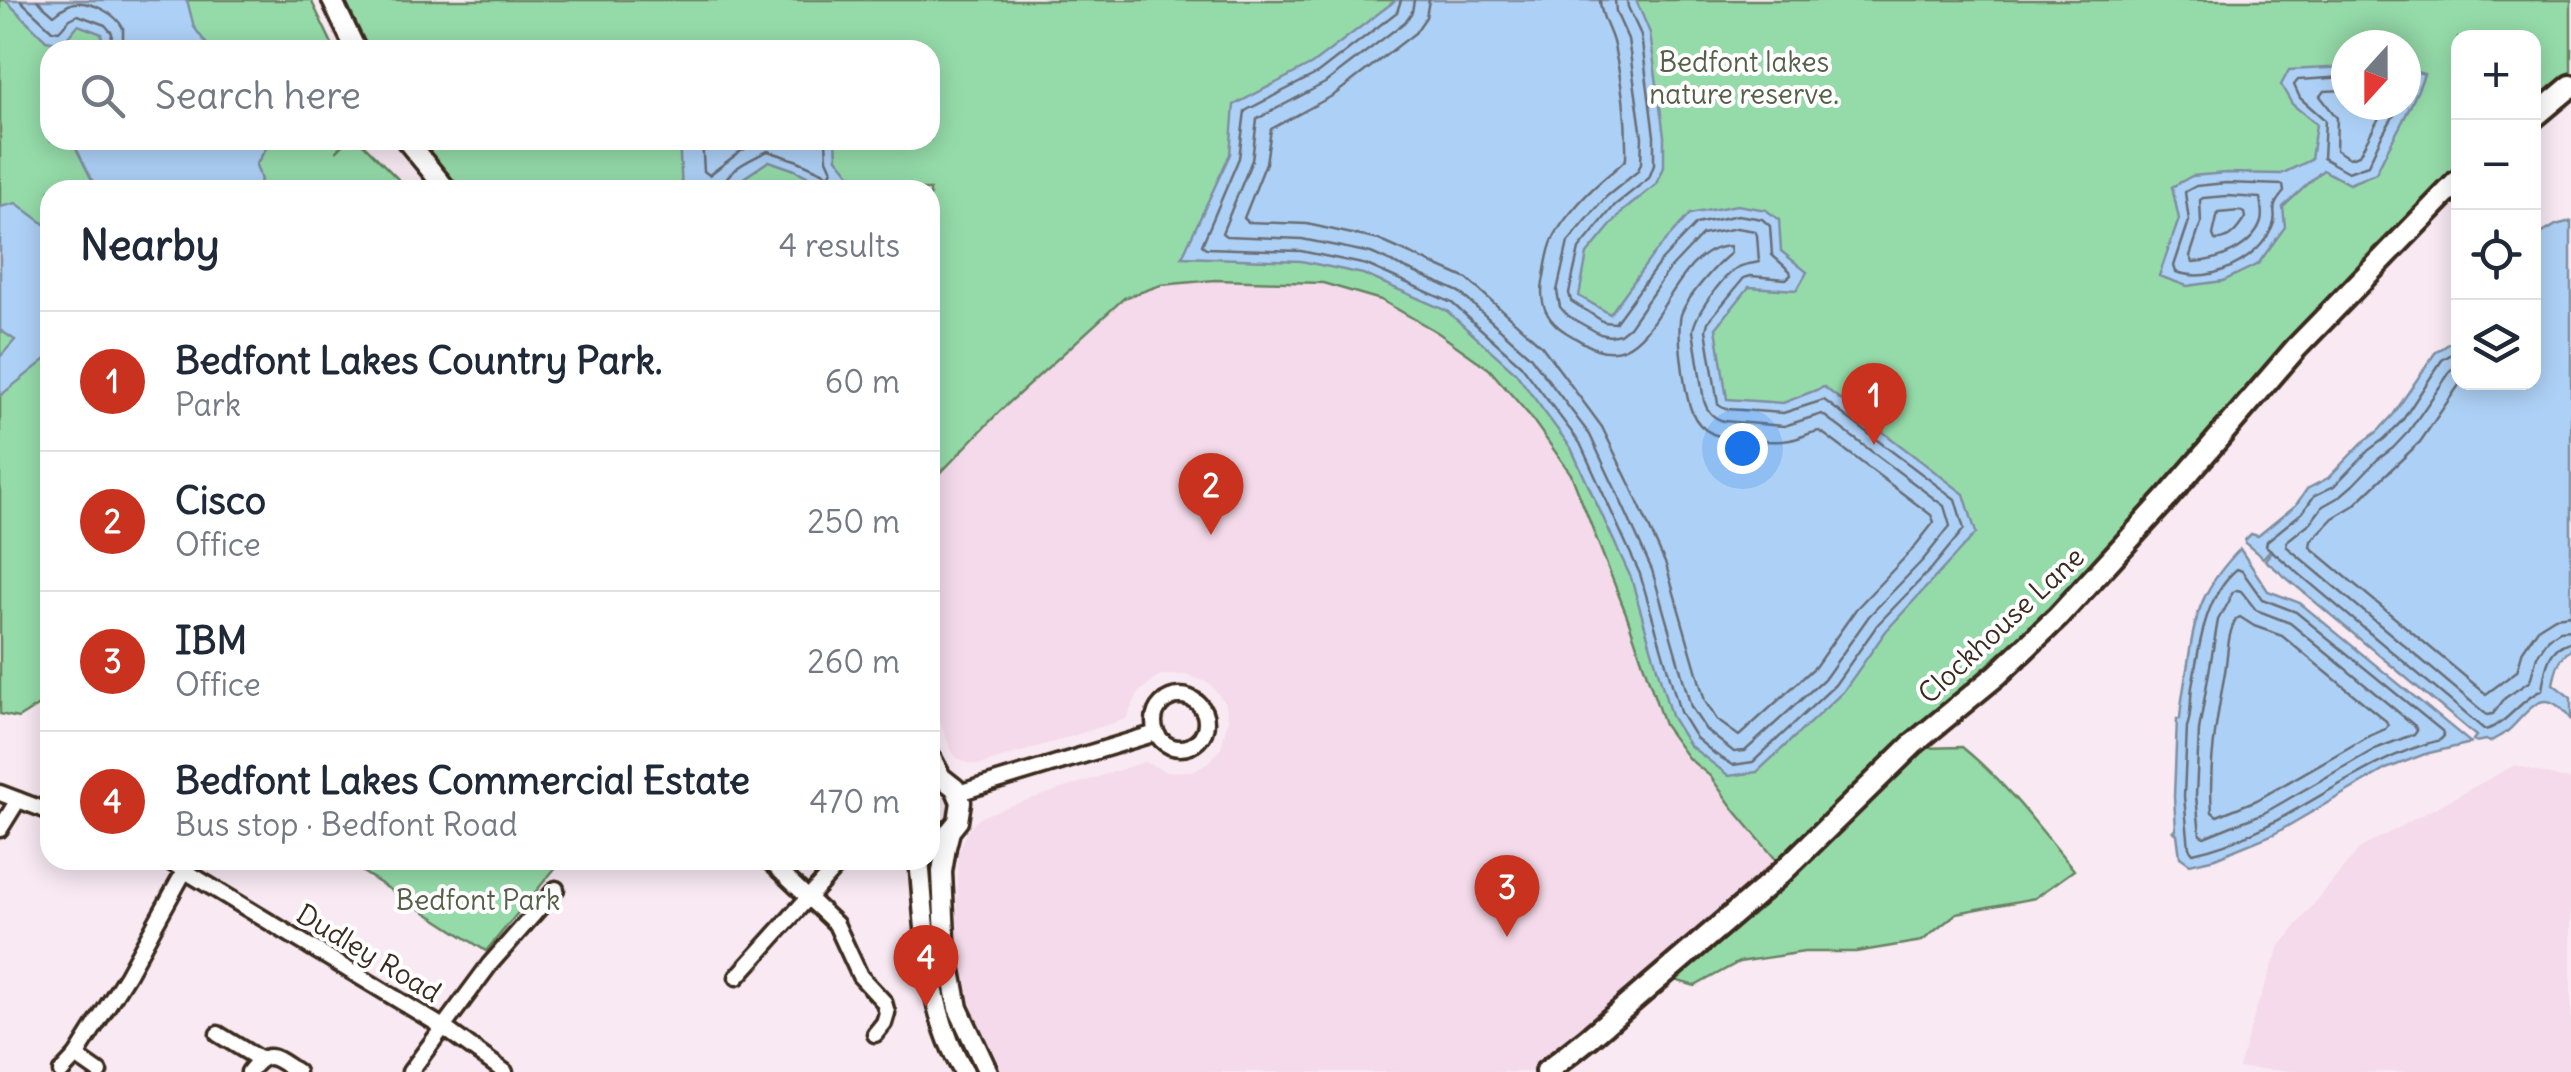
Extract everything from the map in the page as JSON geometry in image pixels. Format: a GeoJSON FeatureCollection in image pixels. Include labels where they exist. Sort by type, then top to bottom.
{"type":"FeatureCollection","features":[{"type":"Feature","properties":{"kind":"main road"},"geometry":{"type":"LineString","coordinates":[[2541,111],[2571,86]]}},
{"type":"Feature","properties":{"kind":"main road","name":"Clockhouse Lane"},"geometry":{"type":"LineString","coordinates":[[1546,1072],[1779,875],[1913,744],[1998,675],[2058,617],[2296,348],[2451,188]]}},
{"type":"Feature","properties":{"kind":"street"},"geometry":{"type":"LineString","coordinates":[[332,0],[351,40]]}},
{"type":"Feature","properties":{"kind":"street"},"geometry":{"type":"LineString","coordinates":[[414,150],[438,180]]}},
{"type":"Feature","properties":{"kind":"street"},"geometry":{"type":"LineString","coordinates":[[958,793],[1156,733]]}},
{"type":"Feature","properties":{"kind":"street"},"geometry":{"type":"LineString","coordinates":[[940,779],[949,782],[958,793],[962,812],[950,832],[942,872],[945,939],[958,1008],[988,1072]]}},
{"type":"Feature","properties":{"kind":"street"},"geometry":{"type":"LineString","coordinates":[[0,794],[40,808]]}},
{"type":"Feature","properties":{"kind":"street"},"geometry":{"type":"LineString","coordinates":[[0,828],[18,800]]}},
{"type":"Feature","properties":{"kind":"street"},"geometry":{"type":"LineString","coordinates":[[940,834],[950,832]]}},
{"type":"Feature","properties":{"kind":"street"},"geometry":{"type":"LineString","coordinates":[[62,1072],[127,974],[186,870]]}},
{"type":"Feature","properties":{"kind":"street","name":"Dudley Road"},"geometry":{"type":"LineString","coordinates":[[186,870],[442,1028],[505,1072]]}},
{"type":"Feature","properties":{"kind":"street"},"geometry":{"type":"LineString","coordinates":[[779,870],[836,924],[860,976],[884,1002],[884,1023],[875,1034]]}},
{"type":"Feature","properties":{"kind":"street"},"geometry":{"type":"LineString","coordinates":[[737,977],[833,870]]}},
{"type":"Feature","properties":{"kind":"street"},"geometry":{"type":"LineString","coordinates":[[920,870],[936,1006],[964,1072]]}},
{"type":"Feature","properties":{"kind":"street"},"geometry":{"type":"LineString","coordinates":[[410,1072],[522,925],[556,889]]}},
{"type":"Feature","properties":{"kind":"street"},"geometry":{"type":"LineString","coordinates":[[218,1034],[260,1059]]}},
{"type":"Feature","properties":{"kind":"street"},"geometry":{"type":"LineString","coordinates":[[76,1056],[99,1072]]}},
{"type":"Feature","properties":{"kind":"street"},"geometry":{"type":"LineString","coordinates":[[249,1072],[268,1056],[298,1072]]}},
{"type":"Feature","properties":{"kind":"shaded area"},"geometry":{"type":"Polygon","coordinates":[[[1177,282],[1323,283],[1381,300],[1437,332],[1488,369],[1530,416],[1571,475],[1627,616],[1664,725],[1687,758],[1710,776],[1778,862],[1556,1072],[1002,1072],[979,1029],[966,988],[957,929],[958,854],[973,824],[1010,806],[1144,762],[1168,772],[1193,771],[1210,761],[1221,748],[1228,719],[1226,704],[1209,683],[1186,675],[1160,675],[1139,692],[1126,719],[979,765],[957,758],[940,722],[940,474],[1000,411],[1124,298],[1177,282]]]}},
{"type":"Feature","properties":{"kind":"shaded area"},"geometry":{"type":"Polygon","coordinates":[[[2515,765],[2571,781],[2571,1072],[2312,1072],[2239,1068],[2280,946],[2359,849],[2515,765]]]}},
{"type":"Feature","properties":{"kind":"green space"},"geometry":{"type":"Polygon","coordinates":[[[0,0],[311,0],[330,40],[40,40],[40,150],[369,150],[399,180],[40,180],[40,704],[18,718],[0,714],[0,0]]]}},
{"type":"Feature","properties":{"kind":"green space","name":"Bedfont lakes nature reserve."},"geometry":{"type":"Polygon","coordinates":[[[345,0],[2571,0],[2571,71],[2541,95],[2541,30],[2451,30],[2451,172],[2294,333],[2127,528],[2047,611],[1778,862],[1664,725],[1627,616],[1571,474],[1530,416],[1489,369],[1437,332],[1381,300],[1323,283],[1215,280],[1161,285],[1124,298],[1000,411],[940,474],[940,180],[448,180],[418,150],[940,150],[940,40],[364,40],[345,0]]]}},
{"type":"Feature","properties":{"kind":"green space"},"geometry":{"type":"Polygon","coordinates":[[[1962,747],[2007,790],[2074,870],[2035,898],[1957,913],[1922,941],[1856,952],[1804,952],[1739,962],[1695,986],[1671,979],[1923,748],[1962,747]]]}},
{"type":"Feature","properties":{"kind":"green space","name":"Bedfont Park"},"geometry":{"type":"Polygon","coordinates":[[[360,870],[554,870],[486,951],[360,870]]]}},
{"type":"Feature","properties":{"kind":"water"},"geometry":{"type":"Polygon","coordinates":[[[5,0],[187,0],[194,27],[204,40],[101,40],[102,34],[78,25],[66,40],[46,40],[5,0]]]}},
{"type":"Feature","properties":{"kind":"water"},"geometry":{"type":"Polygon","coordinates":[[[1396,0],[1636,0],[1650,33],[1664,136],[1664,167],[1657,184],[1622,212],[1587,254],[1579,296],[1610,314],[1652,256],[1690,214],[1737,205],[1766,210],[1779,220],[1781,251],[1807,272],[1797,290],[1749,287],[1716,328],[1727,399],[1783,403],[1824,387],[1964,494],[1976,533],[1886,631],[1843,692],[1757,772],[1729,776],[1689,745],[1671,716],[1631,578],[1571,448],[1515,372],[1447,311],[1363,274],[1301,261],[1182,257],[1230,154],[1234,105],[1312,64],[1396,0]]]}},
{"type":"Feature","properties":{"kind":"water"},"geometry":{"type":"Polygon","coordinates":[[[2331,68],[2331,120],[2404,120],[2376,173],[2349,184],[2323,170],[2283,207],[2285,227],[2258,264],[2223,281],[2187,286],[2159,276],[2179,219],[2172,187],[2192,176],[2281,174],[2311,160],[2316,124],[2292,104],[2281,85],[2289,70],[2331,68]]]}},
{"type":"Feature","properties":{"kind":"water"},"geometry":{"type":"Polygon","coordinates":[[[77,150],[265,150],[256,165],[261,180],[92,180],[77,150]]]}},
{"type":"Feature","properties":{"kind":"water"},"geometry":{"type":"Polygon","coordinates":[[[680,150],[837,150],[837,158],[857,180],[814,180],[769,161],[740,180],[681,180],[680,150]]]}},
{"type":"Feature","properties":{"kind":"water"},"geometry":{"type":"Polygon","coordinates":[[[16,203],[40,221],[40,364],[0,396],[0,357],[15,340],[0,330],[0,207],[16,203]]]}},
{"type":"Feature","properties":{"kind":"water"},"geometry":{"type":"Polygon","coordinates":[[[2571,221],[2571,650],[2560,661],[2553,684],[2571,698],[2571,720],[2554,703],[2539,702],[2505,733],[2490,742],[2475,742],[2476,736],[2265,560],[2272,551],[2263,558],[2245,540],[2251,534],[2258,536],[2296,505],[2307,489],[2328,478],[2377,432],[2435,353],[2451,343],[2451,390],[2541,390],[2541,234],[2571,221]]]}},
{"type":"Feature","properties":{"kind":"water"},"geometry":{"type":"Polygon","coordinates":[[[2240,549],[2268,591],[2300,603],[2471,743],[2386,769],[2274,834],[2190,864],[2180,857],[2177,834],[2173,831],[2177,719],[2203,600],[2240,549]]]}},
{"type":"Feature","properties":{"kind":"place","name":"Bedfont Lakes Country Park."},"geometry":{"type":"Point","coordinates":[1874,445]}},
{"type":"Feature","properties":{"kind":"place","name":"Cisco"},"geometry":{"type":"Point","coordinates":[1211,535]}},
{"type":"Feature","properties":{"kind":"place","name":"IBM"},"geometry":{"type":"Point","coordinates":[1507,937]}},
{"type":"Feature","properties":{"kind":"place","name":"Bedfont Lakes Commercial Estate"},"geometry":{"type":"Point","coordinates":[926,1007]}}]}
